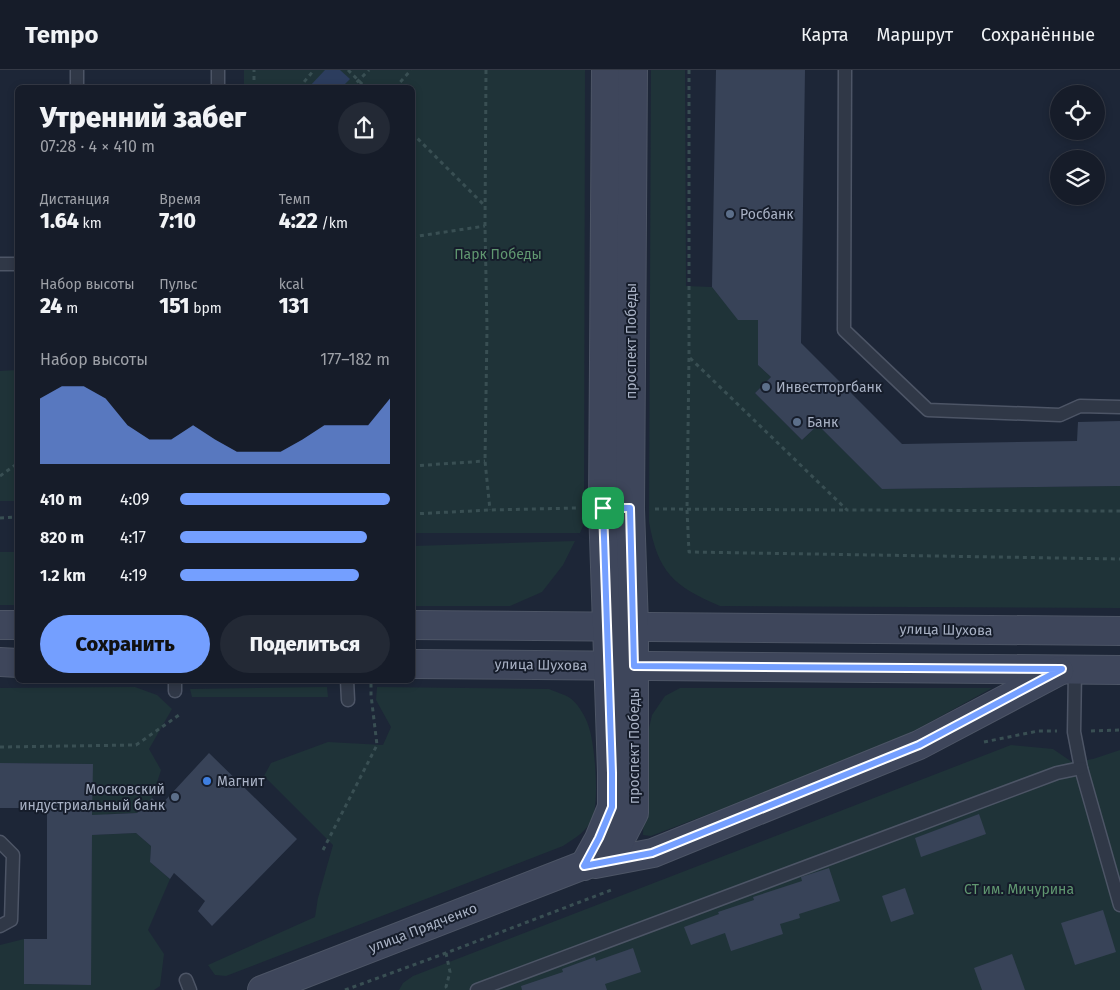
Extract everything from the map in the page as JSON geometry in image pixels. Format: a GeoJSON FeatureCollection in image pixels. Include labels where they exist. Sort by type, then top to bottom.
{"type":"FeatureCollection","features":[{"type":"Feature","properties":{"kind":"main road","name":"проспект Победы"},"geometry":{"type":"LineString","coordinates":[[584,866],[602,858],[617,846],[634,813],[621,666],[606,626],[603,508],[606,70]]}},
{"type":"Feature","properties":{"kind":"main road","name":"проспект Победы"},"geometry":{"type":"LineString","coordinates":[[621,666],[634,626],[630,508],[633,70]]}},
{"type":"Feature","properties":{"kind":"main road"},"geometry":{"type":"LineString","coordinates":[[0,625],[15,626]]}},
{"type":"Feature","properties":{"kind":"main road","name":"улица Шухова"},"geometry":{"type":"LineString","coordinates":[[415,625],[1120,632]]}},
{"type":"Feature","properties":{"kind":"main road"},"geometry":{"type":"LineString","coordinates":[[584,866],[652,853],[919,745],[1069,670],[1078,632]]}},
{"type":"Feature","properties":{"kind":"main road"},"geometry":{"type":"LineString","coordinates":[[0,662],[15,663]]}},
{"type":"Feature","properties":{"kind":"main road","name":"улица Шухова"},"geometry":{"type":"LineString","coordinates":[[415,664],[1120,670]]}},
{"type":"Feature","properties":{"kind":"main road","name":"улица Прядченко"},"geometry":{"type":"LineString","coordinates":[[262,990],[584,866]]}},
{"type":"Feature","properties":{"kind":"lane"},"geometry":{"type":"LineString","coordinates":[[77,70],[77,85]]}},
{"type":"Feature","properties":{"kind":"lane"},"geometry":{"type":"LineString","coordinates":[[218,70],[218,85]]}},
{"type":"Feature","properties":{"kind":"lane"},"geometry":{"type":"LineString","coordinates":[[845,70],[844,330],[928,410],[1060,415],[1080,406],[1120,407]]}},
{"type":"Feature","properties":{"kind":"lane"},"geometry":{"type":"LineString","coordinates":[[0,264],[15,264]]}},
{"type":"Feature","properties":{"kind":"lane"},"geometry":{"type":"LineString","coordinates":[[1069,670],[1074,732],[1081,768],[1120,905]]}},
{"type":"Feature","properties":{"kind":"lane"},"geometry":{"type":"LineString","coordinates":[[347,683],[348,700]]}},
{"type":"Feature","properties":{"kind":"lane"},"geometry":{"type":"LineString","coordinates":[[477,990],[1057,773],[1081,768]]}},
{"type":"Feature","properties":{"kind":"lane"},"geometry":{"type":"LineString","coordinates":[[0,842],[13,855],[11,920],[0,926]]}},
{"type":"Feature","properties":{"kind":"path"},"geometry":{"type":"LineString","coordinates":[[254,70],[254,85]]}},
{"type":"Feature","properties":{"kind":"path"},"geometry":{"type":"LineString","coordinates":[[302,85],[314,70]]}},
{"type":"Feature","properties":{"kind":"path"},"geometry":{"type":"LineString","coordinates":[[348,70],[363,85]]}},
{"type":"Feature","properties":{"kind":"path"},"geometry":{"type":"LineString","coordinates":[[354,85],[369,70]]}},
{"type":"Feature","properties":{"kind":"path"},"geometry":{"type":"LineString","coordinates":[[398,85],[410,70]]}},
{"type":"Feature","properties":{"kind":"path"},"geometry":{"type":"LineString","coordinates":[[486,70],[485,226],[487,328],[485,461],[490,510]]}},
{"type":"Feature","properties":{"kind":"path"},"geometry":{"type":"LineString","coordinates":[[689,70],[687,510],[689,552],[1120,559]]}},
{"type":"Feature","properties":{"kind":"path"},"geometry":{"type":"LineString","coordinates":[[415,136],[485,206]]}},
{"type":"Feature","properties":{"kind":"path"},"geometry":{"type":"LineString","coordinates":[[415,238],[485,226]]}},
{"type":"Feature","properties":{"kind":"path"},"geometry":{"type":"LineString","coordinates":[[689,357],[847,510]]}},
{"type":"Feature","properties":{"kind":"path"},"geometry":{"type":"LineString","coordinates":[[415,466],[485,461]]}},
{"type":"Feature","properties":{"kind":"path"},"geometry":{"type":"LineString","coordinates":[[0,476],[15,465]]}},
{"type":"Feature","properties":{"kind":"path"},"geometry":{"type":"LineString","coordinates":[[415,514],[490,510],[603,508]]}},
{"type":"Feature","properties":{"kind":"path"},"geometry":{"type":"LineString","coordinates":[[630,508],[687,510],[1120,511]]}},
{"type":"Feature","properties":{"kind":"path"},"geometry":{"type":"LineString","coordinates":[[0,518],[15,517]]}},
{"type":"Feature","properties":{"kind":"path"},"geometry":{"type":"LineString","coordinates":[[323,850],[377,745],[370,683]]}},
{"type":"Feature","properties":{"kind":"path"},"geometry":{"type":"LineString","coordinates":[[0,747],[136,745],[182,713]]}},
{"type":"Feature","properties":{"kind":"path"},"geometry":{"type":"LineString","coordinates":[[446,954],[450,972],[446,986],[449,990]]}},
{"type":"Feature","properties":{"kind":"green space","name":"Парк Победы"},"geometry":{"type":"Polygon","coordinates":[[[244,70],[585,70],[584,524],[580,533],[415,533],[415,85],[244,85],[244,70]]]}},
{"type":"Feature","properties":{"kind":"green space"},"geometry":{"type":"Polygon","coordinates":[[[651,70],[685,70],[686,286],[712,287],[738,319],[758,320],[758,365],[771,377],[755,393],[802,440],[818,425],[882,489],[1120,486],[1120,608],[720,606],[690,591],[670,575],[657,553],[649,522],[651,70]]]}},
{"type":"Feature","properties":{"kind":"green space"},"geometry":{"type":"Polygon","coordinates":[[[15,370],[15,501],[0,501],[0,371],[15,370]]]}},
{"type":"Feature","properties":{"kind":"green space"},"geometry":{"type":"Polygon","coordinates":[[[575,541],[563,565],[542,592],[510,606],[415,606],[415,546],[575,541]]]}},
{"type":"Feature","properties":{"kind":"green space"},"geometry":{"type":"Polygon","coordinates":[[[0,552],[15,552],[15,605],[0,605],[0,552]]]}},
{"type":"Feature","properties":{"kind":"green space"},"geometry":{"type":"Polygon","coordinates":[[[135,687],[157,695],[172,709],[149,749],[161,770],[152,798],[137,813],[107,814],[92,828],[92,764],[0,763],[0,688],[135,687]]]}},
{"type":"Feature","properties":{"kind":"green space"},"geometry":{"type":"Polygon","coordinates":[[[327,687],[328,697],[192,697],[190,689],[327,687]]]}},
{"type":"Feature","properties":{"kind":"green space"},"geometry":{"type":"Polygon","coordinates":[[[377,687],[549,689],[570,698],[580,708],[589,727],[592,739],[595,761],[596,798],[591,821],[581,834],[563,846],[226,976],[215,975],[208,965],[315,917],[318,898],[333,845],[264,776],[271,763],[328,742],[383,745],[391,727],[376,700],[377,687]]]}},
{"type":"Feature","properties":{"kind":"green space"},"geometry":{"type":"Polygon","coordinates":[[[680,688],[992,688],[914,731],[811,775],[651,836],[643,835],[647,737],[652,715],[665,696],[680,688]]]}},
{"type":"Feature","properties":{"kind":"green space","name":"СТ им. Мичурина"},"geometry":{"type":"Polygon","coordinates":[[[1011,745],[1053,749],[1072,762],[1093,759],[1120,750],[1120,990],[399,990],[403,983],[413,976],[1011,745]]]}},
{"type":"Feature","properties":{"kind":"green space"},"geometry":{"type":"Polygon","coordinates":[[[136,833],[151,846],[150,862],[170,879],[148,930],[164,954],[160,986],[154,990],[0,990],[0,945],[24,939],[24,984],[90,985],[92,835],[136,833]]]}},
{"type":"Feature","properties":{"kind":"water"},"geometry":{"type":"Polygon","coordinates":[[[325,70],[340,70],[350,79],[344,85],[311,85],[325,70]]]}},
{"type":"Feature","properties":{"kind":"building"},"geometry":{"type":"Polygon","coordinates":[[[716,70],[805,70],[801,343],[902,444],[1077,441],[1078,422],[1120,421],[1120,486],[882,489],[818,425],[802,440],[755,393],[771,377],[758,365],[758,320],[738,320],[712,287],[716,70]]]}},
{"type":"Feature","properties":{"kind":"building"},"geometry":{"type":"Polygon","coordinates":[[[209,753],[297,839],[212,926],[198,911],[205,901],[174,873],[170,879],[150,862],[151,846],[136,833],[92,835],[91,985],[24,984],[24,939],[47,939],[47,808],[0,808],[0,763],[93,764],[92,815],[137,813],[152,798],[160,806],[209,753]]]}},
{"type":"Feature","properties":{"kind":"building"},"geometry":{"type":"Polygon","coordinates":[[[979,814],[986,834],[921,857],[915,838],[979,814]]]}},
{"type":"Feature","properties":{"kind":"building"},"geometry":{"type":"Polygon","coordinates":[[[829,868],[840,901],[799,914],[800,918],[780,924],[783,934],[731,951],[725,933],[691,945],[684,927],[719,914],[718,912],[754,900],[753,897],[802,881],[801,877],[829,868]]]}},
{"type":"Feature","properties":{"kind":"building"},"geometry":{"type":"Polygon","coordinates":[[[905,888],[914,914],[891,922],[882,896],[905,888]]]}},
{"type":"Feature","properties":{"kind":"building"},"geometry":{"type":"Polygon","coordinates":[[[1103,910],[1116,952],[1075,965],[1061,923],[1103,910]]]}},
{"type":"Feature","properties":{"kind":"building"},"geometry":{"type":"Polygon","coordinates":[[[633,948],[641,972],[605,984],[607,990],[522,990],[521,986],[563,972],[562,969],[595,957],[596,961],[633,948]]]}},
{"type":"Feature","properties":{"kind":"building"},"geometry":{"type":"Polygon","coordinates":[[[1012,954],[1025,990],[982,990],[974,968],[1012,954]]]}},
{"type":"Feature","properties":{"kind":"place","name":"Росбанк"},"geometry":{"type":"Point","coordinates":[730,214]}},
{"type":"Feature","properties":{"kind":"place","name":"Инвестторгбанк"},"geometry":{"type":"Point","coordinates":[766,387]}},
{"type":"Feature","properties":{"kind":"place","name":"Банк"},"geometry":{"type":"Point","coordinates":[797,422]}},
{"type":"Feature","properties":{"kind":"place","name":"Магнит"},"geometry":{"type":"Point","coordinates":[207,781]}},
{"type":"Feature","properties":{"kind":"place","name":"Московский индустриальный банк"},"geometry":{"type":"Point","coordinates":[175,797]}},
{"type":"Feature","properties":{"kind":"route"},"geometry":{"type":"LineString","coordinates":[[603,508],[630,508],[634,666],[1062,669],[919,745],[652,853],[584,866],[599,838],[612,807],[603,508]]}}]}
